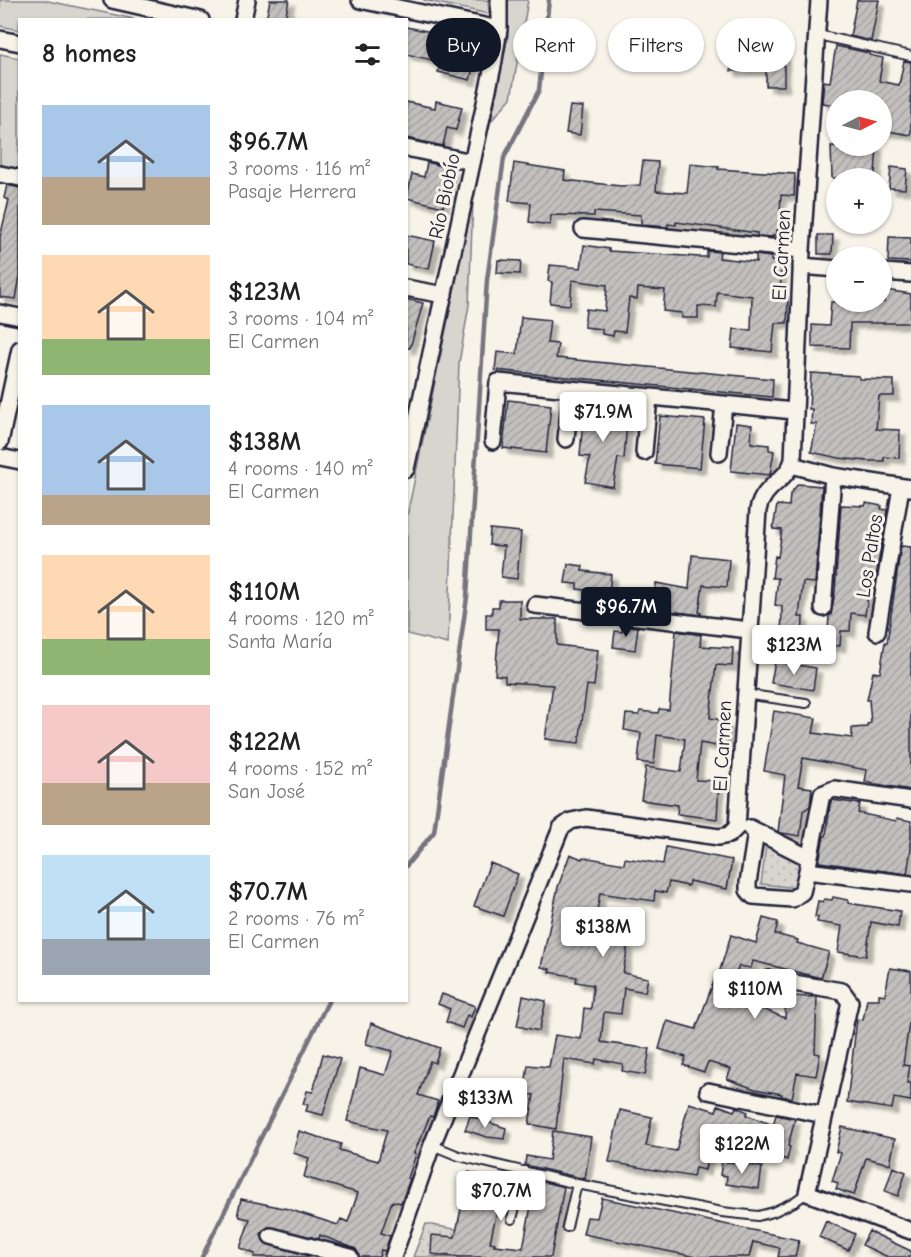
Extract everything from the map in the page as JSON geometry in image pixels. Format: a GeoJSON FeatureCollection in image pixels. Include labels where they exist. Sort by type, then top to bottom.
{"type":"FeatureCollection","features":[{"type":"Feature","properties":{"kind":"street"},"geometry":{"type":"LineString","coordinates":[[112,0],[192,18]]}},
{"type":"Feature","properties":{"kind":"street"},"geometry":{"type":"LineString","coordinates":[[243,18],[247,0]]}},
{"type":"Feature","properties":{"kind":"street"},"geometry":{"type":"LineString","coordinates":[[360,0],[409,5],[460,18]]}},
{"type":"Feature","properties":{"kind":"street","name":"Río Biobío"},"geometry":{"type":"LineString","coordinates":[[499,0],[499,18]]}},
{"type":"Feature","properties":{"kind":"street","name":"El Carmen"},"geometry":{"type":"LineString","coordinates":[[393,1257],[432,1145],[561,828],[571,821],[586,818],[723,837],[734,832],[738,820],[759,504],[766,491],[792,465],[801,266],[819,0]]}},
{"type":"Feature","properties":{"kind":"street"},"geometry":{"type":"LineString","coordinates":[[0,39],[18,43]]}},
{"type":"Feature","properties":{"kind":"street","name":"Río Biobío"},"geometry":{"type":"LineString","coordinates":[[408,453],[411,429],[444,296],[492,72]]}},
{"type":"Feature","properties":{"kind":"street"},"geometry":{"type":"LineString","coordinates":[[408,148],[472,162]]}},
{"type":"Feature","properties":{"kind":"street"},"geometry":{"type":"LineString","coordinates":[[0,174],[18,178]]}},
{"type":"Feature","properties":{"kind":"street"},"geometry":{"type":"LineString","coordinates":[[583,229],[802,250]]}},
{"type":"Feature","properties":{"kind":"street"},"geometry":{"type":"LineString","coordinates":[[801,266],[826,268]]}},
{"type":"Feature","properties":{"kind":"street"},"geometry":{"type":"LineString","coordinates":[[892,273],[911,274]]}},
{"type":"Feature","properties":{"kind":"street"},"geometry":{"type":"LineString","coordinates":[[408,288],[444,296]]}},
{"type":"Feature","properties":{"kind":"street"},"geometry":{"type":"LineString","coordinates":[[0,313],[18,316]]}},
{"type":"Feature","properties":{"kind":"street"},"geometry":{"type":"LineString","coordinates":[[0,442],[18,358]]}},
{"type":"Feature","properties":{"kind":"street"},"geometry":{"type":"LineString","coordinates":[[493,441],[498,382],[794,411]]}},
{"type":"Feature","properties":{"kind":"street"},"geometry":{"type":"LineString","coordinates":[[566,439],[570,390]]}},
{"type":"Feature","properties":{"kind":"street"},"geometry":{"type":"LineString","coordinates":[[644,452],[649,397]]}},
{"type":"Feature","properties":{"kind":"street"},"geometry":{"type":"LineString","coordinates":[[719,453],[724,404]]}},
{"type":"Feature","properties":{"kind":"street"},"geometry":{"type":"LineString","coordinates":[[0,457],[18,461]]}},
{"type":"Feature","properties":{"kind":"street"},"geometry":{"type":"LineString","coordinates":[[792,465],[833,476],[906,488]]}},
{"type":"Feature","properties":{"kind":"street"},"geometry":{"type":"LineString","coordinates":[[824,608],[833,476]]}},
{"type":"Feature","properties":{"kind":"street","name":"Los Paltos"},"geometry":{"type":"LineString","coordinates":[[878,632],[906,488]]}},
{"type":"Feature","properties":{"kind":"street"},"geometry":{"type":"LineString","coordinates":[[535,605],[749,630]]}},
{"type":"Feature","properties":{"kind":"street"},"geometry":{"type":"LineString","coordinates":[[756,832],[747,883],[748,890],[753,896],[792,899],[802,892],[822,794],[834,789],[911,800]]}},
{"type":"Feature","properties":{"kind":"street"},"geometry":{"type":"LineString","coordinates":[[738,820],[808,865],[911,884]]}},
{"type":"Feature","properties":{"kind":"street"},"geometry":{"type":"LineString","coordinates":[[769,979],[842,991],[850,1002],[807,1193],[911,1231]]}},
{"type":"Feature","properties":{"kind":"street"},"geometry":{"type":"LineString","coordinates":[[708,1091],[824,1115]]}},
{"type":"Feature","properties":{"kind":"street"},"geometry":{"type":"LineString","coordinates":[[271,1236],[350,1257]]}},
{"type":"Feature","properties":{"kind":"lane"},"geometry":{"type":"LineString","coordinates":[[818,35],[911,56]]}},
{"type":"Feature","properties":{"kind":"lane"},"geometry":{"type":"LineString","coordinates":[[745,694],[806,703]]}},
{"type":"Feature","properties":{"kind":"lane"},"geometry":{"type":"LineString","coordinates":[[432,1145],[459,1156],[577,1184],[722,1212],[758,1216],[783,1207],[807,1193]]}},
{"type":"Feature","properties":{"kind":"lane"},"geometry":{"type":"LineString","coordinates":[[512,1219],[524,1171]]}},
{"type":"Feature","properties":{"kind":"lane"},"geometry":{"type":"LineString","coordinates":[[567,1227],[577,1184]]}},
{"type":"Feature","properties":{"kind":"shaded area"},"geometry":{"type":"Polygon","coordinates":[[[0,0],[43,0],[130,18],[18,18],[18,30],[0,26],[0,0]]]}},
{"type":"Feature","properties":{"kind":"shaded area"},"geometry":{"type":"Polygon","coordinates":[[[423,0],[488,0],[489,14],[423,0]]]}},
{"type":"Feature","properties":{"kind":"shaded area"},"geometry":{"type":"Polygon","coordinates":[[[508,0],[528,0],[525,18],[513,18],[513,72],[516,72],[511,98],[491,121],[501,72],[508,36],[508,0]]]}},
{"type":"Feature","properties":{"kind":"shaded area"},"geometry":{"type":"Polygon","coordinates":[[[0,54],[18,58],[18,169],[0,165],[0,54]]]}},
{"type":"Feature","properties":{"kind":"shaded area"},"geometry":{"type":"Polygon","coordinates":[[[473,199],[469,305],[459,363],[448,644],[408,634],[408,511],[473,199]]]}},
{"type":"Feature","properties":{"kind":"shaded area"},"geometry":{"type":"Polygon","coordinates":[[[766,845],[801,861],[797,888],[761,884],[766,845]]]}},
{"type":"Feature","properties":{"kind":"shaded area"},"geometry":{"type":"Polygon","coordinates":[[[426,1224],[466,1231],[461,1257],[413,1257],[426,1224]]]}},
{"type":"Feature","properties":{"kind":"building"},"geometry":{"type":"Polygon","coordinates":[[[270,0],[289,0],[285,18],[266,18],[270,0]]]}},
{"type":"Feature","properties":{"kind":"building"},"geometry":{"type":"Polygon","coordinates":[[[857,0],[879,0],[871,41],[850,36],[857,0]]]}},
{"type":"Feature","properties":{"kind":"building"},"geometry":{"type":"Polygon","coordinates":[[[408,27],[426,31],[426,59],[408,54],[408,27]]]}},
{"type":"Feature","properties":{"kind":"building"},"geometry":{"type":"Polygon","coordinates":[[[836,46],[883,58],[879,81],[899,85],[904,61],[911,62],[911,135],[892,132],[892,90],[826,90],[826,104],[822,103],[824,81],[830,82],[836,46]]]}},
{"type":"Feature","properties":{"kind":"building"},"geometry":{"type":"Polygon","coordinates":[[[438,72],[472,72],[470,80],[438,72]]]}},
{"type":"Feature","properties":{"kind":"building"},"geometry":{"type":"Polygon","coordinates":[[[766,72],[784,72],[784,86],[766,86],[766,72]]]}},
{"type":"Feature","properties":{"kind":"building"},"geometry":{"type":"Polygon","coordinates":[[[436,101],[462,107],[456,130],[447,128],[443,146],[408,138],[408,102],[435,108],[436,101]]]}},
{"type":"Feature","properties":{"kind":"building"},"geometry":{"type":"Polygon","coordinates":[[[570,106],[583,107],[580,135],[566,133],[570,106]]]}},
{"type":"Feature","properties":{"kind":"building"},"geometry":{"type":"Polygon","coordinates":[[[831,156],[876,156],[875,168],[832,168],[831,156]]]}},
{"type":"Feature","properties":{"kind":"building"},"geometry":{"type":"Polygon","coordinates":[[[643,161],[658,162],[656,191],[687,193],[690,164],[719,167],[718,169],[795,174],[794,196],[781,195],[779,230],[773,237],[676,222],[676,225],[668,224],[668,227],[641,225],[641,215],[594,212],[594,216],[551,215],[550,225],[529,222],[531,203],[509,201],[514,163],[565,171],[564,180],[621,186],[640,185],[643,161]]]}},
{"type":"Feature","properties":{"kind":"building"},"geometry":{"type":"Polygon","coordinates":[[[427,162],[452,169],[443,207],[408,198],[412,174],[424,177],[427,162]]]}},
{"type":"Feature","properties":{"kind":"building"},"geometry":{"type":"Polygon","coordinates":[[[891,168],[907,169],[905,189],[892,188],[891,168]]]}},
{"type":"Feature","properties":{"kind":"building"},"geometry":{"type":"Polygon","coordinates":[[[7,185],[18,188],[16,299],[0,297],[0,237],[9,200],[4,198],[7,185]]]}},
{"type":"Feature","properties":{"kind":"building"},"geometry":{"type":"Polygon","coordinates":[[[408,235],[435,241],[429,269],[408,264],[408,235]]]}},
{"type":"Feature","properties":{"kind":"building"},"geometry":{"type":"Polygon","coordinates":[[[818,235],[833,235],[832,246],[826,246],[826,254],[818,254],[818,235]]]}},
{"type":"Feature","properties":{"kind":"building"},"geometry":{"type":"Polygon","coordinates":[[[889,237],[911,238],[911,262],[892,261],[892,246],[889,246],[889,237]]]}},
{"type":"Feature","properties":{"kind":"building"},"geometry":{"type":"Polygon","coordinates":[[[584,245],[609,249],[609,251],[699,257],[707,257],[707,251],[720,252],[719,258],[756,262],[756,255],[771,257],[771,261],[782,262],[780,296],[788,297],[787,323],[775,323],[772,352],[732,348],[734,329],[751,330],[752,296],[717,292],[716,307],[698,306],[698,318],[682,318],[682,313],[663,311],[665,290],[638,288],[637,299],[629,298],[625,332],[614,331],[613,336],[602,334],[602,329],[584,327],[586,309],[605,311],[607,285],[572,280],[570,305],[550,303],[552,282],[548,281],[550,265],[581,268],[584,245]]]}},
{"type":"Feature","properties":{"kind":"building"},"geometry":{"type":"Polygon","coordinates":[[[498,260],[521,261],[520,274],[497,273],[498,260]]]}},
{"type":"Feature","properties":{"kind":"building"},"geometry":{"type":"Polygon","coordinates":[[[892,291],[911,294],[911,323],[850,323],[849,348],[812,347],[812,325],[829,326],[830,312],[892,312],[892,291]]]}},
{"type":"Feature","properties":{"kind":"building"},"geometry":{"type":"Polygon","coordinates":[[[408,299],[423,303],[410,348],[408,348],[408,299]]]}},
{"type":"Feature","properties":{"kind":"building"},"geometry":{"type":"Polygon","coordinates":[[[521,317],[550,320],[547,343],[558,344],[556,358],[773,379],[772,397],[495,370],[497,352],[517,354],[521,317]]]}},
{"type":"Feature","properties":{"kind":"building"},"geometry":{"type":"Polygon","coordinates":[[[811,373],[859,376],[859,379],[894,380],[894,396],[879,396],[876,429],[900,430],[899,458],[884,457],[884,461],[867,461],[811,452],[817,424],[811,424],[812,409],[809,409],[811,373]]]}},
{"type":"Feature","properties":{"kind":"building"},"geometry":{"type":"Polygon","coordinates":[[[508,400],[551,405],[546,453],[503,448],[508,400]]]}},
{"type":"Feature","properties":{"kind":"building"},"geometry":{"type":"Polygon","coordinates":[[[584,407],[628,411],[624,459],[618,458],[613,487],[585,482],[590,457],[580,456],[584,407]]]}},
{"type":"Feature","properties":{"kind":"building"},"geometry":{"type":"Polygon","coordinates":[[[660,416],[705,420],[700,468],[655,464],[660,416]]]}},
{"type":"Feature","properties":{"kind":"building"},"geometry":{"type":"Polygon","coordinates":[[[736,423],[752,425],[751,443],[769,445],[769,450],[774,451],[770,475],[731,471],[736,423]]]}},
{"type":"Feature","properties":{"kind":"building"},"geometry":{"type":"Polygon","coordinates":[[[798,484],[822,486],[815,583],[803,582],[799,617],[803,617],[802,644],[781,642],[782,606],[775,605],[778,578],[772,578],[782,530],[773,529],[777,505],[789,506],[790,494],[798,484]]]}},
{"type":"Feature","properties":{"kind":"building"},"geometry":{"type":"Polygon","coordinates":[[[866,503],[882,506],[881,509],[887,510],[875,583],[870,583],[865,615],[851,613],[850,631],[841,631],[840,646],[827,645],[829,616],[835,592],[841,505],[865,506],[866,503]]]}},
{"type":"Feature","properties":{"kind":"building"},"geometry":{"type":"Polygon","coordinates":[[[490,529],[521,532],[517,579],[501,577],[504,546],[489,545],[490,529]]]}},
{"type":"Feature","properties":{"kind":"building"},"geometry":{"type":"Polygon","coordinates":[[[901,546],[911,547],[911,790],[865,782],[867,770],[803,758],[798,786],[812,788],[810,806],[803,811],[800,836],[778,832],[785,775],[764,771],[774,711],[816,718],[813,733],[852,738],[852,728],[867,727],[867,724],[871,723],[869,700],[867,700],[873,672],[880,673],[885,642],[887,643],[901,546]]]}},
{"type":"Feature","properties":{"kind":"building"},"geometry":{"type":"Polygon","coordinates":[[[692,555],[729,559],[727,587],[703,585],[699,612],[701,615],[652,609],[656,583],[689,589],[692,555]]]}},
{"type":"Feature","properties":{"kind":"building"},"geometry":{"type":"Polygon","coordinates":[[[568,564],[583,566],[582,571],[611,574],[608,604],[584,601],[585,590],[577,589],[577,584],[565,583],[568,564]]]}},
{"type":"Feature","properties":{"kind":"building"},"geometry":{"type":"Polygon","coordinates":[[[499,600],[520,600],[520,619],[557,619],[557,645],[598,650],[594,686],[587,685],[579,743],[545,739],[553,685],[505,682],[505,676],[495,675],[499,629],[486,629],[486,614],[492,614],[492,607],[499,607],[499,600]]]}},
{"type":"Feature","properties":{"kind":"building"},"geometry":{"type":"Polygon","coordinates":[[[622,625],[638,627],[635,650],[613,647],[615,631],[622,632],[622,625]]]}},
{"type":"Feature","properties":{"kind":"building"},"geometry":{"type":"Polygon","coordinates":[[[676,631],[701,635],[700,646],[733,648],[732,666],[716,665],[710,718],[722,720],[722,723],[730,725],[727,748],[700,743],[696,780],[719,781],[717,819],[677,814],[678,805],[641,800],[646,767],[681,772],[685,739],[657,735],[654,764],[638,762],[641,733],[624,730],[626,714],[639,715],[640,711],[658,713],[659,709],[669,710],[676,631]]]}},
{"type":"Feature","properties":{"kind":"building"},"geometry":{"type":"Polygon","coordinates":[[[775,661],[816,668],[813,690],[771,683],[775,661]]]}},
{"type":"Feature","properties":{"kind":"building"},"geometry":{"type":"Polygon","coordinates":[[[832,800],[860,804],[858,813],[896,821],[897,818],[911,821],[911,848],[907,874],[819,862],[832,800]]]}},
{"type":"Feature","properties":{"kind":"building"},"geometry":{"type":"Polygon","coordinates":[[[666,847],[732,860],[727,889],[689,881],[688,886],[669,882],[666,893],[655,891],[654,901],[600,893],[594,930],[618,934],[617,943],[628,945],[623,973],[648,978],[645,992],[624,988],[621,1014],[604,1012],[601,1042],[650,1049],[645,1075],[622,1071],[623,1064],[596,1059],[595,1064],[564,1059],[556,1129],[529,1124],[534,1095],[524,1094],[528,1065],[549,1067],[555,1035],[581,1039],[584,1008],[591,1009],[593,985],[576,982],[577,977],[549,972],[550,969],[541,967],[558,887],[570,854],[582,859],[583,857],[624,864],[625,858],[663,864],[666,847]]]}},
{"type":"Feature","properties":{"kind":"building"},"geometry":{"type":"Polygon","coordinates":[[[490,863],[518,874],[503,916],[474,906],[490,863]]]}},
{"type":"Feature","properties":{"kind":"building"},"geometry":{"type":"Polygon","coordinates":[[[833,897],[848,900],[848,903],[900,911],[898,927],[871,922],[866,956],[838,952],[842,926],[817,922],[818,917],[815,917],[818,901],[832,900],[833,897]]]}},
{"type":"Feature","properties":{"kind":"building"},"geometry":{"type":"Polygon","coordinates":[[[763,918],[778,922],[775,934],[829,952],[821,978],[753,961],[751,968],[739,966],[728,990],[750,998],[748,1003],[785,1018],[786,996],[817,997],[815,1053],[820,1054],[816,1076],[797,1073],[792,1098],[727,1079],[731,1069],[708,1062],[704,1072],[683,1065],[686,1057],[659,1049],[667,1021],[696,1029],[717,973],[719,973],[731,935],[756,943],[763,918]]]}},
{"type":"Feature","properties":{"kind":"building"},"geometry":{"type":"Polygon","coordinates":[[[890,968],[911,971],[911,1023],[909,1023],[903,1065],[910,1066],[907,1083],[911,1083],[911,1101],[894,1098],[892,1109],[847,1102],[857,1019],[863,1020],[867,999],[879,999],[879,994],[885,995],[890,968]]]}},
{"type":"Feature","properties":{"kind":"building"},"geometry":{"type":"Polygon","coordinates":[[[442,994],[475,1006],[471,1017],[467,1015],[462,1028],[446,1022],[450,1009],[438,1004],[442,994]]]}},
{"type":"Feature","properties":{"kind":"building"},"geometry":{"type":"Polygon","coordinates":[[[523,996],[546,1001],[539,1031],[517,1026],[523,996]]]}},
{"type":"Feature","properties":{"kind":"building"},"geometry":{"type":"Polygon","coordinates":[[[371,1023],[440,1048],[435,1063],[430,1061],[418,1095],[438,1101],[433,1117],[430,1116],[414,1153],[416,1154],[408,1178],[410,1179],[401,1203],[393,1201],[391,1204],[381,1233],[390,1236],[385,1251],[381,1250],[379,1257],[359,1257],[356,1249],[320,1235],[319,1239],[269,1227],[261,1234],[265,1243],[312,1257],[254,1257],[255,1254],[240,1248],[250,1219],[240,1217],[238,1212],[241,1199],[288,1209],[338,1225],[341,1219],[348,1222],[358,1193],[304,1177],[309,1158],[293,1153],[299,1131],[341,1144],[339,1150],[378,1161],[387,1130],[347,1121],[360,1068],[385,1075],[393,1051],[366,1044],[371,1023]]]}},
{"type":"Feature","properties":{"kind":"building"},"geometry":{"type":"Polygon","coordinates":[[[323,1054],[340,1059],[323,1115],[306,1111],[308,1105],[303,1104],[307,1091],[313,1092],[323,1054]]]}},
{"type":"Feature","properties":{"kind":"building"},"geometry":{"type":"Polygon","coordinates":[[[689,1103],[716,1111],[718,1105],[734,1111],[736,1107],[748,1112],[746,1115],[773,1125],[776,1115],[795,1119],[787,1160],[765,1152],[766,1146],[744,1138],[742,1144],[712,1134],[705,1170],[695,1168],[693,1177],[609,1162],[620,1110],[652,1117],[646,1146],[676,1151],[689,1103]]]}},
{"type":"Feature","properties":{"kind":"building"},"geometry":{"type":"Polygon","coordinates":[[[470,1116],[506,1128],[504,1139],[487,1137],[465,1130],[470,1116]]]}},
{"type":"Feature","properties":{"kind":"building"},"geometry":{"type":"Polygon","coordinates":[[[842,1127],[895,1139],[890,1164],[866,1158],[854,1195],[836,1189],[838,1183],[832,1181],[841,1153],[836,1152],[842,1127]]]}},
{"type":"Feature","properties":{"kind":"building"},"geometry":{"type":"Polygon","coordinates":[[[553,1131],[591,1137],[585,1179],[525,1165],[526,1156],[549,1160],[553,1131]]]}},
{"type":"Feature","properties":{"kind":"building"},"geometry":{"type":"Polygon","coordinates":[[[722,1161],[762,1167],[759,1189],[726,1184],[727,1176],[720,1175],[722,1161]]]}},
{"type":"Feature","properties":{"kind":"building"},"geometry":{"type":"Polygon","coordinates":[[[893,1167],[906,1172],[898,1196],[885,1191],[893,1167]]]}},
{"type":"Feature","properties":{"kind":"building"},"geometry":{"type":"Polygon","coordinates":[[[469,1172],[504,1180],[490,1242],[495,1243],[494,1245],[523,1248],[536,1180],[564,1187],[551,1257],[460,1257],[431,1254],[432,1235],[455,1237],[469,1172]]]}},
{"type":"Feature","properties":{"kind":"building"},"geometry":{"type":"Polygon","coordinates":[[[602,1198],[799,1240],[795,1257],[778,1257],[780,1248],[753,1242],[749,1257],[696,1257],[583,1234],[587,1217],[597,1218],[602,1198]]]}},
{"type":"Feature","properties":{"kind":"building"},"geometry":{"type":"Polygon","coordinates":[[[826,1221],[855,1234],[848,1250],[819,1237],[826,1221]]]}},
{"type":"Feature","properties":{"kind":"building"},"geometry":{"type":"Polygon","coordinates":[[[869,1231],[911,1251],[911,1257],[888,1257],[862,1245],[869,1231]]]}},
{"type":"Feature","properties":{"kind":"waterway"},"geometry":{"type":"LineString","coordinates":[[408,864],[434,832],[467,597],[487,280],[504,158],[539,90],[549,0]]}},
{"type":"Feature","properties":{"kind":"waterway"},"geometry":{"type":"LineString","coordinates":[[202,1257],[328,1002]]}}]}
